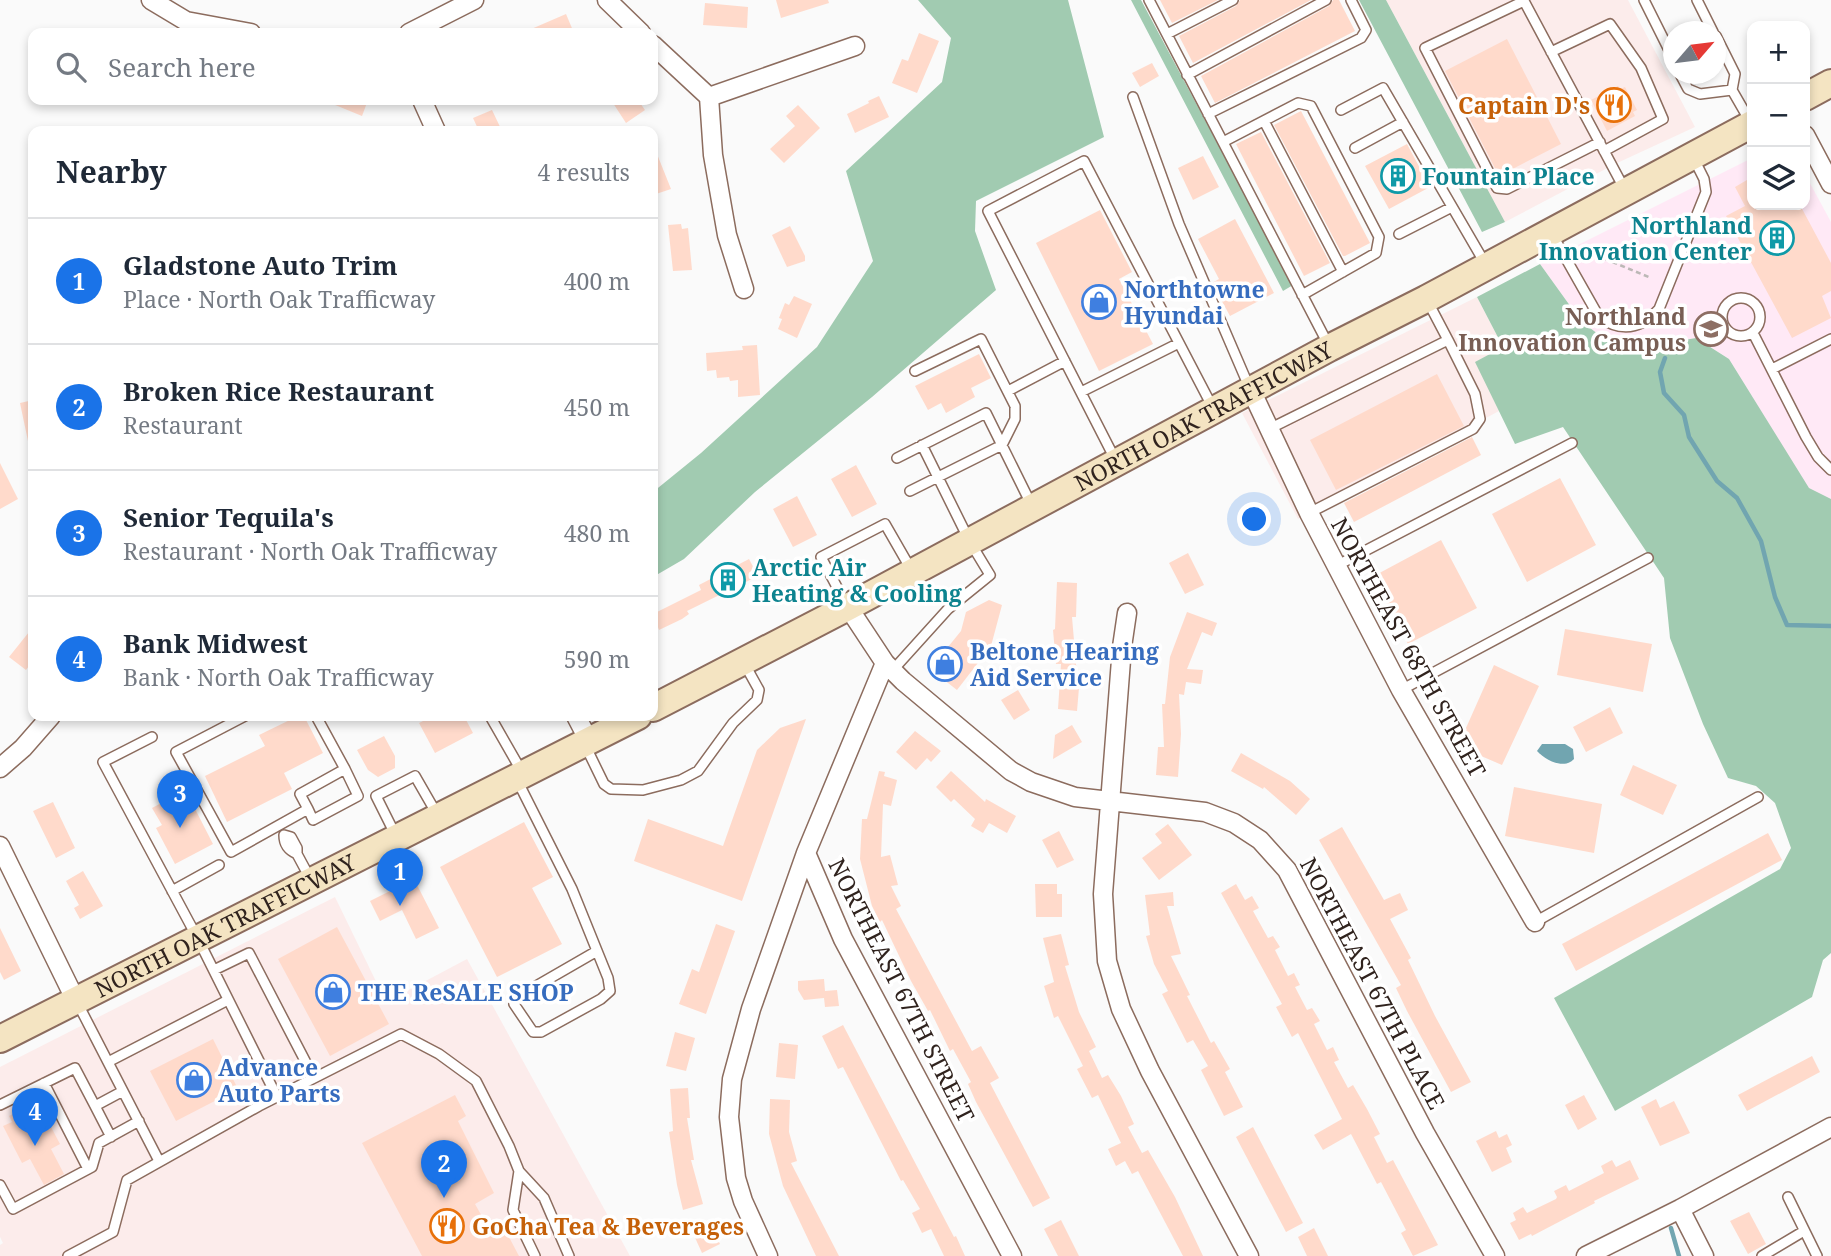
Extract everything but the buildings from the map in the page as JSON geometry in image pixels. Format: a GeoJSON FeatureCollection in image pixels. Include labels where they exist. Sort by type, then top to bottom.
{"type":"FeatureCollection","features":[{"type":"Feature","properties":{"kind":"main road"},"geometry":{"type":"LineString","coordinates":[[1810,94],[1831,83]]}},
{"type":"Feature","properties":{"kind":"main road","name":"NORTH OAK TRAFFICWAY"},"geometry":{"type":"LineString","coordinates":[[658,705],[848,607],[1747,127]]}},
{"type":"Feature","properties":{"kind":"main road","name":"NORTH OAK TRAFFICWAY"},"geometry":{"type":"LineString","coordinates":[[0,1039],[628,721]]}},
{"type":"Feature","properties":{"kind":"street"},"geometry":{"type":"LineString","coordinates":[[151,0],[186,21],[224,28]]}},
{"type":"Feature","properties":{"kind":"street"},"geometry":{"type":"LineString","coordinates":[[419,28],[474,0]]}},
{"type":"Feature","properties":{"kind":"street"},"geometry":{"type":"LineString","coordinates":[[607,0],[636,28]]}},
{"type":"Feature","properties":{"kind":"street"},"geometry":{"type":"LineString","coordinates":[[709,97],[855,46]]}},
{"type":"Feature","properties":{"kind":"street"},"geometry":{"type":"LineString","coordinates":[[658,49],[709,97],[713,155],[727,236],[744,289]]}},
{"type":"Feature","properties":{"kind":"street"},"geometry":{"type":"LineString","coordinates":[[424,105],[434,126]]}},
{"type":"Feature","properties":{"kind":"street"},"geometry":{"type":"LineString","coordinates":[[1810,144],[1831,184]]}},
{"type":"Feature","properties":{"kind":"street","name":"NORTHEAST 68TH STREET"},"geometry":{"type":"LineString","coordinates":[[1251,390],[1309,513],[1401,690],[1535,922]]}},
{"type":"Feature","properties":{"kind":"street","name":"NORTHEAST 67TH PLACE"},"geometry":{"type":"LineString","coordinates":[[848,607],[888,667],[971,740],[1011,771],[1031,782],[1074,797],[1205,813],[1234,823],[1260,840],[1287,870],[1425,1133],[1494,1256]]}},
{"type":"Feature","properties":{"kind":"street"},"geometry":{"type":"LineString","coordinates":[[1127,613],[1103,894],[1107,961],[1121,1009],[1150,1071],[1249,1256]]}},
{"type":"Feature","properties":{"kind":"street","name":"NORTHEAST 67TH STREET"},"geometry":{"type":"LineString","coordinates":[[888,667],[806,853],[843,939],[1012,1256]]}},
{"type":"Feature","properties":{"kind":"street"},"geometry":{"type":"LineString","coordinates":[[0,768],[23,748],[47,721]]}},
{"type":"Feature","properties":{"kind":"street"},"geometry":{"type":"LineString","coordinates":[[578,721],[587,742]]}},
{"type":"Feature","properties":{"kind":"street"},"geometry":{"type":"LineString","coordinates":[[0,846],[76,1001]]}},
{"type":"Feature","properties":{"kind":"street"},"geometry":{"type":"LineString","coordinates":[[768,1256],[743,1201],[736,1178],[729,1117],[732,1079],[751,1009],[806,853]]}},
{"type":"Feature","properties":{"kind":"street"},"geometry":{"type":"LineString","coordinates":[[1586,1256],[1680,1209],[1831,1126]]}},
{"type":"Feature","properties":{"kind":"street"},"geometry":{"type":"LineString","coordinates":[[1680,1209],[1704,1256]]}},
{"type":"Feature","properties":{"kind":"lane"},"geometry":{"type":"LineString","coordinates":[[1149,0],[1329,348]]}},
{"type":"Feature","properties":{"kind":"lane"},"geometry":{"type":"LineString","coordinates":[[1167,34],[1233,0]]}},
{"type":"Feature","properties":{"kind":"lane"},"geometry":{"type":"LineString","coordinates":[[1187,75],[1326,0]]}},
{"type":"Feature","properties":{"kind":"lane"},"geometry":{"type":"LineString","coordinates":[[1208,114],[1361,38],[1366,30],[1350,0]]}},
{"type":"Feature","properties":{"kind":"lane"},"geometry":{"type":"LineString","coordinates":[[1644,0],[1663,38]]}},
{"type":"Feature","properties":{"kind":"lane"},"geometry":{"type":"LineString","coordinates":[[1697,0],[1708,21]]}},
{"type":"Feature","properties":{"kind":"lane"},"geometry":{"type":"LineString","coordinates":[[1551,52],[1610,24],[1641,68],[1663,120],[1602,147],[1507,189],[1497,188],[1425,48],[1524,1],[1551,52],[1602,147],[1626,192]]}},
{"type":"Feature","properties":{"kind":"lane"},"geometry":{"type":"LineString","coordinates":[[1726,56],[1735,74],[1732,90],[1747,116]]}},
{"type":"Feature","properties":{"kind":"lane"},"geometry":{"type":"LineString","coordinates":[[1685,84],[1688,89],[1700,94],[1732,90]]}},
{"type":"Feature","properties":{"kind":"lane"},"geometry":{"type":"LineString","coordinates":[[1341,110],[1383,88],[1487,266]]}},
{"type":"Feature","properties":{"kind":"lane"},"geometry":{"type":"LineString","coordinates":[[1133,97],[1180,224],[1220,323],[1251,390]]}},
{"type":"Feature","properties":{"kind":"lane"},"geometry":{"type":"LineString","coordinates":[[1223,142],[1298,103],[1311,106],[1318,118],[1379,237],[1377,253],[1302,295]]}},
{"type":"Feature","properties":{"kind":"lane"},"geometry":{"type":"LineString","coordinates":[[1264,121],[1343,272]]}},
{"type":"Feature","properties":{"kind":"lane"},"geometry":{"type":"LineString","coordinates":[[1355,148],[1403,122]]}},
{"type":"Feature","properties":{"kind":"lane"},"geometry":{"type":"LineString","coordinates":[[1551,232],[1599,317],[1612,326],[1630,327],[1649,320],[1659,309],[1706,192],[1704,179],[1692,155]]}},
{"type":"Feature","properties":{"kind":"lane"},"geometry":{"type":"LineString","coordinates":[[1117,463],[988,211],[1084,161],[1214,410]]}},
{"type":"Feature","properties":{"kind":"lane"},"geometry":{"type":"LineString","coordinates":[[1399,234],[1452,207]]}},
{"type":"Feature","properties":{"kind":"lane"},"geometry":{"type":"LineString","coordinates":[[1745,298],[1755,305],[1760,316],[1753,333],[1741,337],[1729,332],[1725,327],[1722,315],[1732,300],[1745,298]]}},
{"type":"Feature","properties":{"kind":"lane"},"geometry":{"type":"LineString","coordinates":[[1309,513],[1473,429],[1480,419],[1475,394],[1426,299]]}},
{"type":"Feature","properties":{"kind":"lane"},"geometry":{"type":"LineString","coordinates":[[1753,333],[1805,437],[1818,457],[1831,470]]}},
{"type":"Feature","properties":{"kind":"lane"},"geometry":{"type":"LineString","coordinates":[[910,491],[1002,445],[1016,419],[1015,406],[981,339],[915,371]]}},
{"type":"Feature","properties":{"kind":"lane"},"geometry":{"type":"LineString","coordinates":[[1772,369],[1831,339]]}},
{"type":"Feature","properties":{"kind":"lane"},"geometry":{"type":"LineString","coordinates":[[1268,430],[1448,340]]}},
{"type":"Feature","properties":{"kind":"lane"},"geometry":{"type":"LineString","coordinates":[[1081,392],[1179,343]]}},
{"type":"Feature","properties":{"kind":"lane"},"geometry":{"type":"LineString","coordinates":[[1008,391],[1065,361]]}},
{"type":"Feature","properties":{"kind":"lane"},"geometry":{"type":"LineString","coordinates":[[897,457],[986,413],[1033,508]]}},
{"type":"Feature","properties":{"kind":"lane"},"geometry":{"type":"LineString","coordinates":[[1336,566],[1572,443]]}},
{"type":"Feature","properties":{"kind":"lane"},"geometry":{"type":"LineString","coordinates":[[888,667],[948,609],[990,575],[970,542],[922,445]]}},
{"type":"Feature","properties":{"kind":"lane"},"geometry":{"type":"LineString","coordinates":[[848,607],[821,557],[885,524],[912,572]]}},
{"type":"Feature","properties":{"kind":"lane"},"geometry":{"type":"LineString","coordinates":[[1401,690],[1648,558]]}},
{"type":"Feature","properties":{"kind":"lane"},"geometry":{"type":"LineString","coordinates":[[587,742],[604,784],[611,789],[643,790],[681,780],[698,771],[733,723],[757,700],[759,690],[743,661]]}},
{"type":"Feature","properties":{"kind":"lane"},"geometry":{"type":"LineString","coordinates":[[235,721],[176,752],[230,852],[308,809]]}},
{"type":"Feature","properties":{"kind":"lane"},"geometry":{"type":"LineString","coordinates":[[319,721],[345,769],[358,796],[313,820],[300,793],[345,769]]}},
{"type":"Feature","properties":{"kind":"lane"},"geometry":{"type":"LineString","coordinates":[[492,721],[572,890],[597,951],[608,978],[610,991],[601,999],[541,1032],[533,1032],[514,1004],[519,996],[597,951]]}},
{"type":"Feature","properties":{"kind":"lane"},"geometry":{"type":"LineString","coordinates":[[152,737],[103,762],[198,939],[277,1097]]}},
{"type":"Feature","properties":{"kind":"lane"},"geometry":{"type":"LineString","coordinates":[[397,838],[376,796],[415,776],[439,817]]}},
{"type":"Feature","properties":{"kind":"lane"},"geometry":{"type":"LineString","coordinates":[[1535,922],[1759,797]]}},
{"type":"Feature","properties":{"kind":"lane"},"geometry":{"type":"LineString","coordinates":[[280,825],[284,835],[291,837],[312,881]]}},
{"type":"Feature","properties":{"kind":"lane"},"geometry":{"type":"LineString","coordinates":[[172,891],[219,866]]}},
{"type":"Feature","properties":{"kind":"lane"},"geometry":{"type":"LineString","coordinates":[[214,970],[249,953],[314,1078]]}},
{"type":"Feature","properties":{"kind":"lane"},"geometry":{"type":"LineString","coordinates":[[108,1062],[228,1000]]}},
{"type":"Feature","properties":{"kind":"lane"},"geometry":{"type":"LineString","coordinates":[[76,1001],[159,1161]]}},
{"type":"Feature","properties":{"kind":"lane"},"geometry":{"type":"LineString","coordinates":[[68,1256],[113,1232],[127,1180],[277,1097],[401,1034],[439,1054],[476,1081],[519,1171],[544,1198],[569,1256]]}},
{"type":"Feature","properties":{"kind":"lane"},"geometry":{"type":"LineString","coordinates":[[0,1105],[75,1068],[111,1137]]}},
{"type":"Feature","properties":{"kind":"lane"},"geometry":{"type":"LineString","coordinates":[[44,1083],[88,1169]]}},
{"type":"Feature","properties":{"kind":"lane"},"geometry":{"type":"LineString","coordinates":[[95,1106],[123,1091]]}},
{"type":"Feature","properties":{"kind":"lane"},"geometry":{"type":"LineString","coordinates":[[0,1185],[13,1209],[92,1167],[99,1143],[139,1121]]}},
{"type":"Feature","properties":{"kind":"lane"},"geometry":{"type":"LineString","coordinates":[[519,1171],[513,1210],[535,1256]]}},
{"type":"Feature","properties":{"kind":"lane"},"geometry":{"type":"LineString","coordinates":[[1788,1197],[1817,1256]]}},
{"type":"Feature","properties":{"kind":"lane"},"geometry":{"type":"LineString","coordinates":[[1762,1256],[1804,1231]]}},
{"type":"Feature","properties":{"kind":"path"},"geometry":{"type":"LineString","coordinates":[[1581,248],[1651,278]]}},
{"type":"Feature","properties":{"kind":"shaded area"},"geometry":{"type":"Polygon","coordinates":[[[1386,0],[1628,0],[1663,66],[1663,84],[1672,84],[1695,127],[1615,164],[1505,222],[1386,0]]]}},
{"type":"Feature","properties":{"kind":"shaded area","name":"Northland Innovation Campus"},"geometry":{"type":"Polygon","coordinates":[[[1747,160],[1747,210],[1810,210],[1810,183],[1831,222],[1831,499],[1809,489],[1729,359],[1696,338],[1620,352],[1581,321],[1540,264],[1747,160]]]}},
{"type":"Feature","properties":{"kind":"shaded area"},"geometry":{"type":"Polygon","coordinates":[[[1477,297],[1503,347],[1476,362],[1499,411],[1298,519],[1242,413],[1477,297]]]}},
{"type":"Feature","properties":{"kind":"shaded area"},"geometry":{"type":"Polygon","coordinates":[[[335,897],[386,1002],[467,959],[630,1256],[0,1256],[0,1245],[3,1243],[0,1237],[0,1067],[335,897]]]}},
{"type":"Feature","properties":{"kind":"green space"},"geometry":{"type":"Polygon","coordinates":[[[918,0],[1068,0],[1104,137],[976,201],[975,231],[996,290],[872,397],[755,492],[684,559],[658,574],[658,488],[701,453],[817,347],[873,261],[846,171],[942,82],[951,38],[918,0]]]}},
{"type":"Feature","properties":{"kind":"green space"},"geometry":{"type":"Polygon","coordinates":[[[1131,0],[1141,0],[1293,285],[1283,291],[1131,0]]]}},
{"type":"Feature","properties":{"kind":"green space"},"geometry":{"type":"Polygon","coordinates":[[[1359,0],[1386,0],[1505,222],[1482,232],[1359,0]]]}},
{"type":"Feature","properties":{"kind":"green space"},"geometry":{"type":"Polygon","coordinates":[[[1540,264],[1581,321],[1620,351],[1696,338],[1729,359],[1809,488],[1831,499],[1831,953],[1823,960],[1812,997],[1615,1111],[1554,998],[1780,869],[1791,848],[1775,803],[1756,786],[1728,778],[1703,724],[1670,638],[1664,578],[1563,427],[1515,444],[1475,362],[1503,347],[1477,297],[1540,264]]]}},
{"type":"Feature","properties":{"kind":"water"},"geometry":{"type":"Polygon","coordinates":[[[1542,744],[1565,744],[1573,749],[1574,759],[1560,764],[1545,758],[1537,751],[1542,744]]]}},
{"type":"Feature","properties":{"kind":"waterway"},"geometry":{"type":"LineString","coordinates":[[1665,358],[1660,372],[1664,393],[1684,415],[1689,437],[1717,481],[1737,498],[1761,541],[1775,597],[1787,625],[1831,626]]}},
{"type":"Feature","properties":{"kind":"waterway"},"geometry":{"type":"LineString","coordinates":[[1671,1228],[1679,1256]]}},
{"type":"Feature","properties":{"kind":"place","name":"Captain D's"},"geometry":{"type":"Point","coordinates":[1614,105]}},
{"type":"Feature","properties":{"kind":"place","name":"Fountain Place"},"geometry":{"type":"Point","coordinates":[1398,176]}},
{"type":"Feature","properties":{"kind":"place","name":"Northland Innovation Center"},"geometry":{"type":"Point","coordinates":[1777,238]}},
{"type":"Feature","properties":{"kind":"place","name":"Northtowne Hyundai"},"geometry":{"type":"Point","coordinates":[1099,302]}},
{"type":"Feature","properties":{"kind":"place","name":"Northland Innovation Campus"},"geometry":{"type":"Point","coordinates":[1711,329]}},
{"type":"Feature","properties":{"kind":"place","name":"Arctic Air Heating & Cooling"},"geometry":{"type":"Point","coordinates":[728,580]}},
{"type":"Feature","properties":{"kind":"place","name":"Beltone Hearing Aid Service"},"geometry":{"type":"Point","coordinates":[945,664]}},
{"type":"Feature","properties":{"kind":"place","name":"Senior Tequila's"},"geometry":{"type":"Point","coordinates":[180,828]}},
{"type":"Feature","properties":{"kind":"place","name":"Gladstone Auto Trim"},"geometry":{"type":"Point","coordinates":[400,906]}},
{"type":"Feature","properties":{"kind":"place","name":"THE ReSALE SHOP"},"geometry":{"type":"Point","coordinates":[333,992]}},
{"type":"Feature","properties":{"kind":"place","name":"Advance Auto Parts"},"geometry":{"type":"Point","coordinates":[194,1080]}},
{"type":"Feature","properties":{"kind":"place","name":"Bank Midwest"},"geometry":{"type":"Point","coordinates":[35,1146]}},
{"type":"Feature","properties":{"kind":"place","name":"Broken Rice Restaurant"},"geometry":{"type":"Point","coordinates":[444,1198]}},
{"type":"Feature","properties":{"kind":"place","name":"GoCha Tea & Beverages"},"geometry":{"type":"Point","coordinates":[447,1226]}}]}
